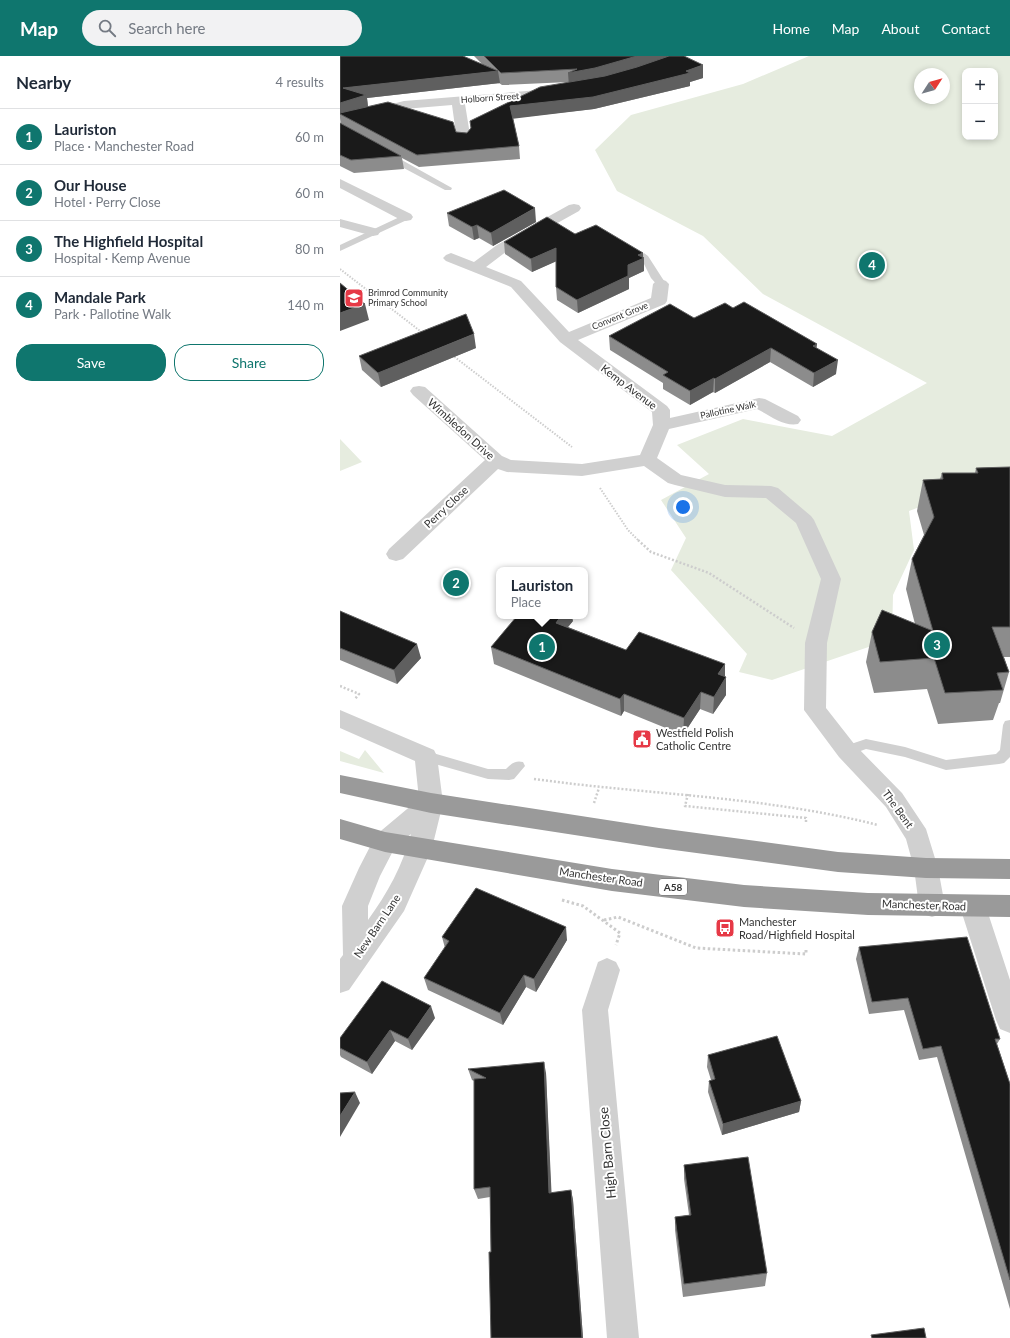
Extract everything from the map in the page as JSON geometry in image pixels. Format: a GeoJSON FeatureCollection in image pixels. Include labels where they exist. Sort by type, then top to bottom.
{"type":"FeatureCollection","features":[{"type":"Feature","properties":{"kind":"highway"},"geometry":{"type":"LineString","coordinates":[[340,784],[431,803],[659,838],[838,862],[926,868],[1010,869]]}},
{"type":"Feature","properties":{"kind":"highway","name":"Manchester Road"},"geometry":{"type":"LineString","coordinates":[[340,829],[385,842],[612,880],[744,896],[932,906],[1010,906]]}},
{"type":"Feature","properties":{"kind":"street","name":"Holborn Street"},"geometry":{"type":"LineString","coordinates":[[340,120],[384,109],[424,103],[564,91]]}},
{"type":"Feature","properties":{"kind":"street"},"geometry":{"type":"LineString","coordinates":[[458,101],[464,141]]}},
{"type":"Feature","properties":{"kind":"street"},"geometry":{"type":"LineString","coordinates":[[340,183],[406,216]]}},
{"type":"Feature","properties":{"kind":"street"},"geometry":{"type":"LineString","coordinates":[[476,267],[502,248],[574,208]]}},
{"type":"Feature","properties":{"kind":"street"},"geometry":{"type":"LineString","coordinates":[[340,223],[374,232]]}},
{"type":"Feature","properties":{"kind":"street","name":"Kemp Avenue"},"geometry":{"type":"LineString","coordinates":[[451,258],[516,284],[566,339],[661,410],[662,425],[647,460]]}},
{"type":"Feature","properties":{"kind":"street","name":"Convent Grove"},"geometry":{"type":"LineString","coordinates":[[566,339],[659,301],[661,284]]}},
{"type":"Feature","properties":{"kind":"street","name":"Wimbledon Drive"},"geometry":{"type":"LineString","coordinates":[[419,391],[496,460],[507,466],[582,470],[647,460]]}},
{"type":"Feature","properties":{"kind":"street","name":"Pallotine Walk"},"geometry":{"type":"LineString","coordinates":[[662,425],[759,403],[792,420]]}},
{"type":"Feature","properties":{"kind":"street","name":"Perry Close"},"geometry":{"type":"LineString","coordinates":[[396,554],[496,460]]}},
{"type":"Feature","properties":{"kind":"street","name":"The Bent"},"geometry":{"type":"LineString","coordinates":[[647,460],[675,479],[726,491],[771,492],[804,520],[831,579],[816,642],[816,710],[847,751],[894,800],[917,836],[926,868],[932,906]]}},
{"type":"Feature","properties":{"kind":"street"},"geometry":{"type":"LineString","coordinates":[[340,719],[426,756],[431,803],[385,842],[368,875],[356,906],[348,952]]}},
{"type":"Feature","properties":{"kind":"street","name":"New Barn Lane"},"geometry":{"type":"LineString","coordinates":[[340,981],[348,952],[395,903],[420,848],[431,803]]}},
{"type":"Feature","properties":{"kind":"street"},"geometry":{"type":"LineString","coordinates":[[973,907],[1010,1020]]}},
{"type":"Feature","properties":{"kind":"street","name":"High Barn Close"},"geometry":{"type":"LineString","coordinates":[[607,970],[596,1010],[623,1338]]}},
{"type":"Feature","properties":{"kind":"lane"},"geometry":{"type":"LineString","coordinates":[[380,151],[448,188]]}},
{"type":"Feature","properties":{"kind":"lane"},"geometry":{"type":"LineString","coordinates":[[340,248],[406,216]]}},
{"type":"Feature","properties":{"kind":"lane"},"geometry":{"type":"LineString","coordinates":[[644,256],[661,284]]}},
{"type":"Feature","properties":{"kind":"lane"},"geometry":{"type":"LineString","coordinates":[[847,751],[866,744],[905,752],[946,765],[999,759],[1007,752],[1008,732],[1010,725]]}},
{"type":"Feature","properties":{"kind":"lane"},"geometry":{"type":"LineString","coordinates":[[426,756],[488,774],[513,771]]}},
{"type":"Feature","properties":{"kind":"path"},"geometry":{"type":"LineString","coordinates":[[340,686],[359,694]]}},
{"type":"Feature","properties":{"kind":"path"},"geometry":{"type":"LineString","coordinates":[[513,771],[599,788],[688,794],[812,810],[852,818],[917,836]]}},
{"type":"Feature","properties":{"kind":"path"},"geometry":{"type":"LineString","coordinates":[[593,808],[599,788]]}},
{"type":"Feature","properties":{"kind":"path"},"geometry":{"type":"LineString","coordinates":[[688,794],[686,806],[806,818],[806,823]]}},
{"type":"Feature","properties":{"kind":"path"},"geometry":{"type":"LineString","coordinates":[[555,898],[583,906],[620,933],[607,970]]}},
{"type":"Feature","properties":{"kind":"path"},"geometry":{"type":"LineString","coordinates":[[603,921],[618,917],[696,948],[806,954],[806,949]]}},
{"type":"Feature","properties":{"kind":"shaded area"},"geometry":{"type":"Polygon","coordinates":[[[809,56],[1010,56],[1010,473],[909,511],[914,550],[893,595],[892,639],[772,680],[739,672],[747,654],[671,570],[686,538],[661,500],[709,474],[677,445],[743,419],[832,436],[927,383],[763,294],[703,236],[617,191],[595,150],[631,115],[743,84],[809,56]]]}},
{"type":"Feature","properties":{"kind":"shaded area"},"geometry":{"type":"Polygon","coordinates":[[[340,439],[362,462],[340,471],[340,439]]]}},
{"type":"Feature","properties":{"kind":"shaded area"},"geometry":{"type":"Polygon","coordinates":[[[365,750],[384,773],[340,761],[340,751],[359,759],[365,750]]]}},
{"type":"Feature","properties":{"kind":"building"},"geometry":{"type":"Polygon","coordinates":[[[340,56],[463,56],[498,71],[343,88],[366,95],[340,103],[340,56]]]}},
{"type":"Feature","properties":{"kind":"building"},"geometry":{"type":"Polygon","coordinates":[[[484,56],[637,56],[595,68],[568,73],[577,69],[501,73],[484,56]]]}},
{"type":"Feature","properties":{"kind":"building"},"geometry":{"type":"Polygon","coordinates":[[[669,56],[684,56],[703,65],[686,71],[690,73],[593,97],[510,106],[519,146],[417,155],[340,114],[388,102],[453,122],[456,132],[467,133],[471,128],[470,121],[540,87],[605,76],[669,56]]]}},
{"type":"Feature","properties":{"kind":"building"},"geometry":{"type":"Polygon","coordinates":[[[340,123],[401,156],[351,160],[340,155],[340,123]]]}},
{"type":"Feature","properties":{"kind":"building"},"geometry":{"type":"Polygon","coordinates":[[[504,190],[535,208],[491,233],[477,225],[472,227],[447,213],[504,190]]]}},
{"type":"Feature","properties":{"kind":"building"},"geometry":{"type":"Polygon","coordinates":[[[547,217],[575,234],[596,225],[643,253],[638,255],[644,258],[628,265],[628,276],[577,300],[556,287],[556,248],[531,259],[504,242],[547,217]]]}},
{"type":"Feature","properties":{"kind":"building"},"geometry":{"type":"Polygon","coordinates":[[[340,283],[365,304],[340,313],[340,283]]]}},
{"type":"Feature","properties":{"kind":"building"},"geometry":{"type":"Polygon","coordinates":[[[744,302],[817,344],[813,346],[838,360],[814,373],[771,348],[690,391],[663,375],[668,372],[609,336],[670,304],[694,318],[725,303],[733,308],[744,302]]]}},
{"type":"Feature","properties":{"kind":"building"},"geometry":{"type":"Polygon","coordinates":[[[466,314],[474,334],[378,373],[359,356],[466,314]]]}},
{"type":"Feature","properties":{"kind":"building"},"geometry":{"type":"Polygon","coordinates":[[[1010,467],[1010,627],[992,627],[1009,672],[997,673],[1003,690],[945,693],[934,658],[880,662],[872,632],[882,610],[933,631],[912,559],[934,517],[923,480],[943,479],[942,473],[978,473],[976,468],[1010,467]]]}},
{"type":"Feature","properties":{"kind":"building"},"geometry":{"type":"Polygon","coordinates":[[[340,611],[417,644],[394,670],[340,648],[340,611]]]}},
{"type":"Feature","properties":{"kind":"building"},"geometry":{"type":"Polygon","coordinates":[[[514,619],[559,619],[556,623],[626,650],[639,632],[725,664],[718,674],[726,677],[714,697],[701,692],[684,718],[624,694],[620,699],[491,647],[514,619]]]}},
{"type":"Feature","properties":{"kind":"building"},"geometry":{"type":"Polygon","coordinates":[[[476,888],[566,927],[534,979],[524,975],[500,1013],[424,978],[449,941],[442,937],[476,888]]]}},
{"type":"Feature","properties":{"kind":"building"},"geometry":{"type":"Polygon","coordinates":[[[967,937],[1000,1039],[995,1039],[1010,1084],[1010,1280],[941,1046],[923,1049],[908,998],[872,1002],[859,947],[967,937]]]}},
{"type":"Feature","properties":{"kind":"building"},"geometry":{"type":"Polygon","coordinates":[[[382,981],[431,1006],[408,1039],[390,1030],[367,1062],[340,1048],[340,1038],[382,981]]]}},
{"type":"Feature","properties":{"kind":"building"},"geometry":{"type":"Polygon","coordinates":[[[777,1036],[801,1101],[723,1124],[709,1081],[715,1079],[708,1055],[777,1036]]]}},
{"type":"Feature","properties":{"kind":"building"},"geometry":{"type":"Polygon","coordinates":[[[544,1062],[549,1193],[571,1190],[582,1338],[491,1338],[489,1252],[491,1252],[490,1187],[474,1189],[474,1079],[486,1078],[468,1069],[544,1062]]]}},
{"type":"Feature","properties":{"kind":"building"},"geometry":{"type":"Polygon","coordinates":[[[355,1092],[340,1116],[340,1093],[355,1092]]]}},
{"type":"Feature","properties":{"kind":"building"},"geometry":{"type":"Polygon","coordinates":[[[748,1157],[767,1273],[684,1284],[675,1217],[691,1215],[684,1165],[748,1157]]]}},
{"type":"Feature","properties":{"kind":"building"},"geometry":{"type":"Polygon","coordinates":[[[924,1328],[926,1338],[872,1338],[871,1335],[924,1328]]]}},
{"type":"Feature","properties":{"kind":"place","name":"Mandale Park"},"geometry":{"type":"Point","coordinates":[872,265]}},
{"type":"Feature","properties":{"kind":"place","name":"Brimrod Community Primary School"},"geometry":{"type":"Point","coordinates":[354,298]}},
{"type":"Feature","properties":{"kind":"place","name":"Our House"},"geometry":{"type":"Point","coordinates":[456,583]}},
{"type":"Feature","properties":{"kind":"place","name":"The Highfield Hospital"},"geometry":{"type":"Point","coordinates":[937,645]}},
{"type":"Feature","properties":{"kind":"place","name":"Lauriston"},"geometry":{"type":"Point","coordinates":[542,647]}},
{"type":"Feature","properties":{"kind":"place","name":"Westfield Polish Catholic Centre"},"geometry":{"type":"Point","coordinates":[642,739]}},
{"type":"Feature","properties":{"kind":"place","name":"Manchester Road/Highfield Hospital"},"geometry":{"type":"Point","coordinates":[725,928]}}]}
